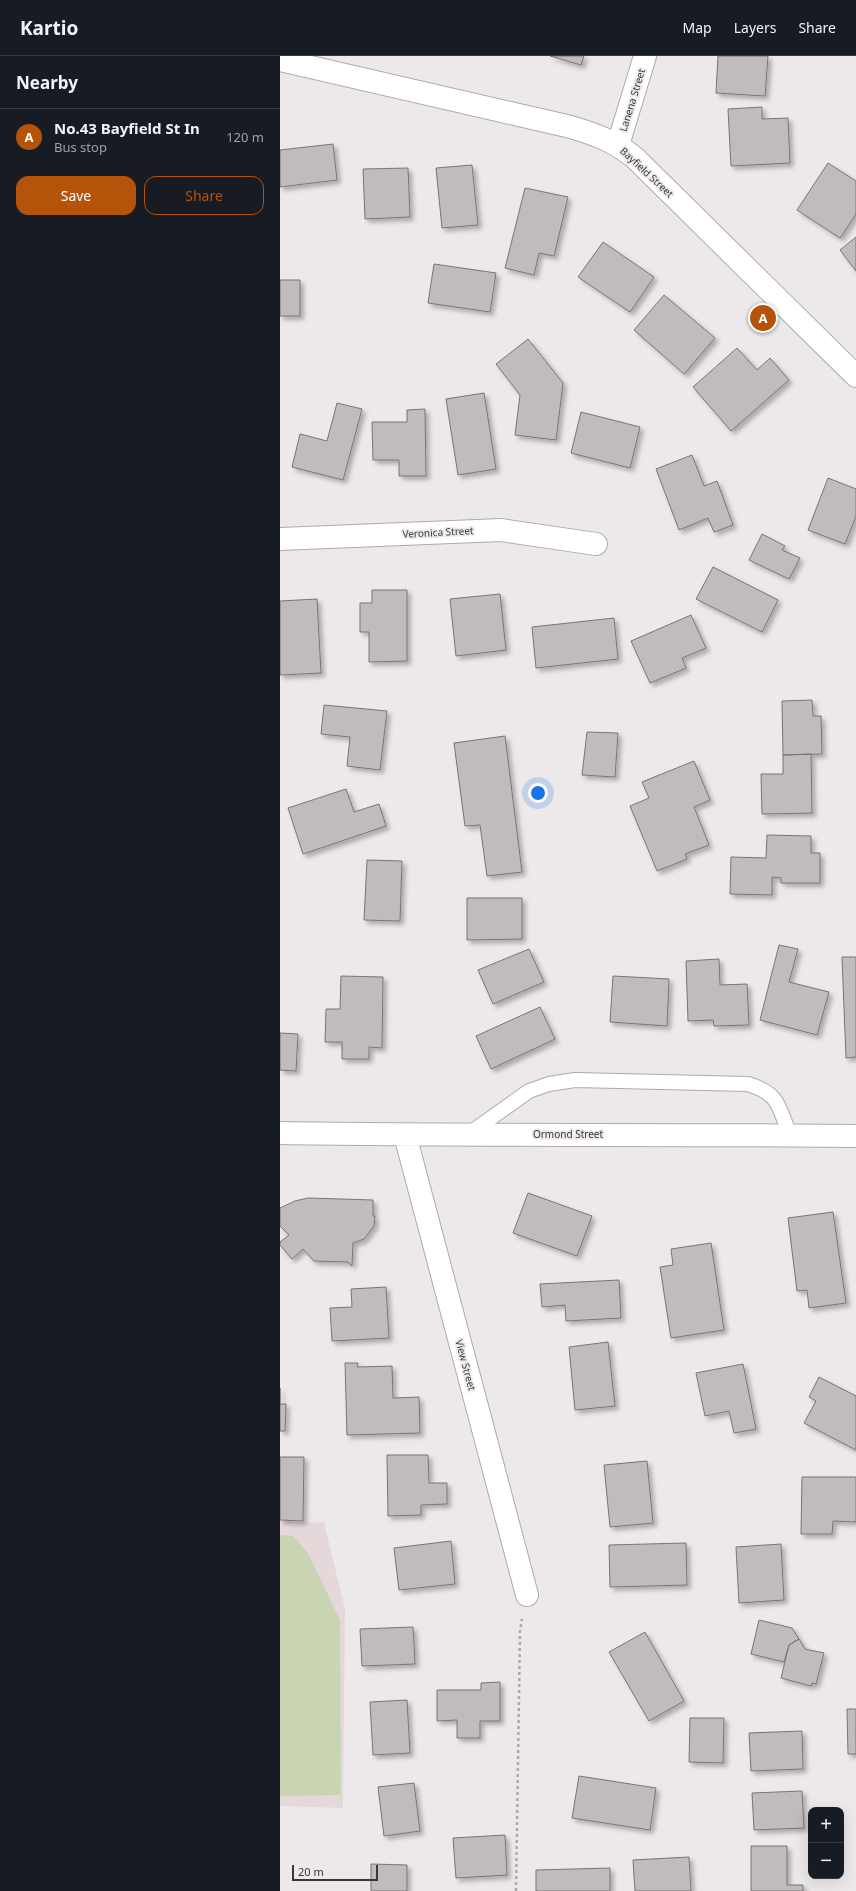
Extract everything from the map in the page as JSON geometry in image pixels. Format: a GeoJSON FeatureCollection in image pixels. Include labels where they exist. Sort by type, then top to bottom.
{"type":"FeatureCollection","features":[{"type":"Feature","properties":{"kind":"street","name":"Lanena Street"},"geometry":{"type":"LineString","coordinates":[[618,145],[645,56]]}},
{"type":"Feature","properties":{"kind":"street","name":"Bayfield Street"},"geometry":{"type":"LineString","coordinates":[[280,60],[571,127],[596,134],[618,145],[635,158],[856,376]]}},
{"type":"Feature","properties":{"kind":"street","name":"Veronica Street"},"geometry":{"type":"LineString","coordinates":[[280,539],[501,530],[596,544]]}},
{"type":"Feature","properties":{"kind":"street","name":"Ormond Street"},"geometry":{"type":"LineString","coordinates":[[280,1133],[405,1135],[470,1133],[856,1136]]}},
{"type":"Feature","properties":{"kind":"street","name":"View Street"},"geometry":{"type":"LineString","coordinates":[[405,1135],[527,1595]]}},
{"type":"Feature","properties":{"kind":"lane"},"geometry":{"type":"LineString","coordinates":[[470,1133],[529,1091],[549,1084],[575,1080],[748,1084],[764,1089],[774,1097],[790,1135]]}},
{"type":"Feature","properties":{"kind":"path"},"geometry":{"type":"LineString","coordinates":[[516,1891],[520,1631],[527,1595]]}},
{"type":"Feature","properties":{"kind":"shaded area"},"geometry":{"type":"Polygon","coordinates":[[[280,1521],[324,1523],[345,1609],[343,1808],[280,1806],[280,1521]]]}},
{"type":"Feature","properties":{"kind":"green space"},"geometry":{"type":"Polygon","coordinates":[[[280,1535],[293,1536],[308,1553],[340,1620],[341,1795],[280,1796],[280,1535]]]}},
{"type":"Feature","properties":{"kind":"building"},"geometry":{"type":"Polygon","coordinates":[[[550,56],[584,56],[581,65],[550,56]]]}},
{"type":"Feature","properties":{"kind":"building"},"geometry":{"type":"Polygon","coordinates":[[[718,56],[768,56],[765,96],[716,93],[718,56]]]}},
{"type":"Feature","properties":{"kind":"building"},"geometry":{"type":"Polygon","coordinates":[[[762,107],[762,119],[788,118],[790,163],[731,166],[728,109],[762,107]]]}},
{"type":"Feature","properties":{"kind":"building"},"geometry":{"type":"Polygon","coordinates":[[[333,144],[337,180],[280,187],[280,150],[333,144]]]}},
{"type":"Feature","properties":{"kind":"building"},"geometry":{"type":"Polygon","coordinates":[[[828,163],[856,181],[856,214],[840,238],[797,210],[828,163]]]}},
{"type":"Feature","properties":{"kind":"building"},"geometry":{"type":"Polygon","coordinates":[[[472,165],[478,225],[442,228],[436,168],[472,165]]]}},
{"type":"Feature","properties":{"kind":"building"},"geometry":{"type":"Polygon","coordinates":[[[408,168],[410,217],[365,219],[363,169],[408,168]]]}},
{"type":"Feature","properties":{"kind":"building"},"geometry":{"type":"Polygon","coordinates":[[[525,188],[568,197],[554,256],[539,253],[534,275],[505,268],[525,188]]]}},
{"type":"Feature","properties":{"kind":"building"},"geometry":{"type":"Polygon","coordinates":[[[856,237],[856,271],[840,250],[856,237]]]}},
{"type":"Feature","properties":{"kind":"building"},"geometry":{"type":"Polygon","coordinates":[[[603,242],[654,277],[630,312],[578,277],[603,242]]]}},
{"type":"Feature","properties":{"kind":"building"},"geometry":{"type":"Polygon","coordinates":[[[434,264],[496,273],[490,312],[428,303],[434,264]]]}},
{"type":"Feature","properties":{"kind":"building"},"geometry":{"type":"Polygon","coordinates":[[[280,280],[300,280],[300,316],[280,316],[280,280]]]}},
{"type":"Feature","properties":{"kind":"building"},"geometry":{"type":"Polygon","coordinates":[[[664,295],[715,338],[684,374],[634,330],[664,295]]]}},
{"type":"Feature","properties":{"kind":"building"},"geometry":{"type":"Polygon","coordinates":[[[528,339],[563,383],[556,440],[515,435],[520,395],[496,364],[528,339]]]}},
{"type":"Feature","properties":{"kind":"building"},"geometry":{"type":"Polygon","coordinates":[[[737,348],[757,370],[770,358],[789,380],[731,431],[693,387],[737,348]]]}},
{"type":"Feature","properties":{"kind":"building"},"geometry":{"type":"Polygon","coordinates":[[[484,393],[496,469],[458,475],[446,399],[484,393]]]}},
{"type":"Feature","properties":{"kind":"building"},"geometry":{"type":"Polygon","coordinates":[[[337,403],[362,409],[343,480],[292,467],[300,434],[327,441],[337,403]]]}},
{"type":"Feature","properties":{"kind":"building"},"geometry":{"type":"Polygon","coordinates":[[[425,409],[426,476],[399,476],[399,460],[373,460],[372,422],[407,422],[407,410],[425,409]]]}},
{"type":"Feature","properties":{"kind":"building"},"geometry":{"type":"Polygon","coordinates":[[[581,412],[640,427],[630,468],[571,453],[581,412]]]}},
{"type":"Feature","properties":{"kind":"building"},"geometry":{"type":"Polygon","coordinates":[[[692,455],[704,486],[717,481],[733,525],[714,532],[708,518],[679,530],[656,469],[692,455]]]}},
{"type":"Feature","properties":{"kind":"building"},"geometry":{"type":"Polygon","coordinates":[[[828,478],[856,489],[856,516],[845,544],[808,530],[828,478]]]}},
{"type":"Feature","properties":{"kind":"building"},"geometry":{"type":"Polygon","coordinates":[[[762,534],[785,546],[782,550],[800,558],[789,579],[749,560],[762,534]]]}},
{"type":"Feature","properties":{"kind":"building"},"geometry":{"type":"Polygon","coordinates":[[[713,567],[778,600],[762,632],[696,599],[713,567]]]}},
{"type":"Feature","properties":{"kind":"building"},"geometry":{"type":"Polygon","coordinates":[[[372,590],[407,590],[407,661],[369,662],[369,632],[360,632],[360,603],[372,603],[372,590]]]}},
{"type":"Feature","properties":{"kind":"building"},"geometry":{"type":"Polygon","coordinates":[[[500,594],[506,650],[456,656],[450,599],[500,594]]]}},
{"type":"Feature","properties":{"kind":"building"},"geometry":{"type":"Polygon","coordinates":[[[317,599],[321,673],[280,675],[280,601],[317,599]]]}},
{"type":"Feature","properties":{"kind":"building"},"geometry":{"type":"Polygon","coordinates":[[[691,615],[706,648],[682,658],[686,668],[650,683],[631,641],[691,615]]]}},
{"type":"Feature","properties":{"kind":"building"},"geometry":{"type":"Polygon","coordinates":[[[614,618],[618,659],[536,668],[532,627],[614,618]]]}},
{"type":"Feature","properties":{"kind":"building"},"geometry":{"type":"Polygon","coordinates":[[[812,700],[813,716],[821,716],[822,754],[783,755],[782,701],[812,700]]]}},
{"type":"Feature","properties":{"kind":"building"},"geometry":{"type":"Polygon","coordinates":[[[324,705],[387,711],[380,770],[347,766],[350,737],[321,734],[324,705]]]}},
{"type":"Feature","properties":{"kind":"building"},"geometry":{"type":"Polygon","coordinates":[[[587,732],[618,733],[615,777],[582,775],[587,732]]]}},
{"type":"Feature","properties":{"kind":"building"},"geometry":{"type":"Polygon","coordinates":[[[505,736],[522,872],[487,876],[480,825],[465,826],[454,743],[505,736]]]}},
{"type":"Feature","properties":{"kind":"building"},"geometry":{"type":"Polygon","coordinates":[[[811,754],[812,813],[762,814],[761,774],[783,774],[783,755],[811,754]]]}},
{"type":"Feature","properties":{"kind":"building"},"geometry":{"type":"Polygon","coordinates":[[[694,761],[710,800],[694,807],[709,845],[685,854],[687,859],[657,871],[630,806],[649,798],[642,782],[694,761]]]}},
{"type":"Feature","properties":{"kind":"building"},"geometry":{"type":"Polygon","coordinates":[[[346,789],[354,812],[379,804],[386,826],[303,854],[288,808],[346,789]]]}},
{"type":"Feature","properties":{"kind":"building"},"geometry":{"type":"Polygon","coordinates":[[[767,835],[811,836],[811,853],[820,853],[820,883],[781,883],[781,878],[772,877],[772,895],[730,894],[731,857],[766,858],[767,835]]]}},
{"type":"Feature","properties":{"kind":"building"},"geometry":{"type":"Polygon","coordinates":[[[367,860],[402,861],[400,921],[364,920],[367,860]]]}},
{"type":"Feature","properties":{"kind":"building"},"geometry":{"type":"Polygon","coordinates":[[[467,898],[522,898],[522,939],[467,940],[467,898]]]}},
{"type":"Feature","properties":{"kind":"building"},"geometry":{"type":"Polygon","coordinates":[[[779,945],[798,949],[789,982],[829,992],[817,1035],[760,1020],[779,945]]]}},
{"type":"Feature","properties":{"kind":"building"},"geometry":{"type":"Polygon","coordinates":[[[529,949],[544,982],[493,1004],[478,970],[529,949]]]}},
{"type":"Feature","properties":{"kind":"building"},"geometry":{"type":"Polygon","coordinates":[[[842,957],[856,957],[856,1057],[846,1058],[842,957]]]}},
{"type":"Feature","properties":{"kind":"building"},"geometry":{"type":"Polygon","coordinates":[[[719,959],[720,985],[747,984],[749,1025],[714,1026],[713,1020],[688,1021],[686,961],[719,959]]]}},
{"type":"Feature","properties":{"kind":"building"},"geometry":{"type":"Polygon","coordinates":[[[341,976],[383,977],[382,1048],[369,1047],[369,1059],[342,1059],[342,1042],[325,1042],[326,1009],[340,1009],[341,976]]]}},
{"type":"Feature","properties":{"kind":"building"},"geometry":{"type":"Polygon","coordinates":[[[613,976],[669,979],[667,1026],[610,1022],[613,976]]]}},
{"type":"Feature","properties":{"kind":"building"},"geometry":{"type":"Polygon","coordinates":[[[540,1007],[555,1039],[491,1069],[476,1036],[540,1007]]]}},
{"type":"Feature","properties":{"kind":"building"},"geometry":{"type":"Polygon","coordinates":[[[280,1033],[298,1034],[296,1071],[280,1070],[280,1033]]]}},
{"type":"Feature","properties":{"kind":"building"},"geometry":{"type":"Polygon","coordinates":[[[528,1193],[592,1216],[577,1256],[513,1233],[528,1193]]]}},
{"type":"Feature","properties":{"kind":"building"},"geometry":{"type":"Polygon","coordinates":[[[308,1198],[373,1200],[373,1216],[375,1216],[374,1226],[364,1239],[353,1243],[352,1266],[348,1262],[314,1261],[303,1249],[292,1259],[280,1245],[280,1242],[289,1235],[280,1226],[280,1208],[295,1201],[308,1198]]]}},
{"type":"Feature","properties":{"kind":"building"},"geometry":{"type":"Polygon","coordinates":[[[833,1212],[846,1303],[809,1308],[807,1290],[797,1291],[788,1218],[833,1212]]]}},
{"type":"Feature","properties":{"kind":"building"},"geometry":{"type":"Polygon","coordinates":[[[711,1243],[724,1330],[671,1338],[660,1267],[673,1265],[671,1249],[711,1243]]]}},
{"type":"Feature","properties":{"kind":"building"},"geometry":{"type":"Polygon","coordinates":[[[619,1280],[621,1318],[566,1321],[565,1305],[542,1307],[540,1284],[619,1280]]]}},
{"type":"Feature","properties":{"kind":"building"},"geometry":{"type":"Polygon","coordinates":[[[386,1287],[389,1338],[332,1341],[330,1308],[352,1307],[351,1289],[386,1287]]]}},
{"type":"Feature","properties":{"kind":"building"},"geometry":{"type":"Polygon","coordinates":[[[608,1342],[615,1406],[575,1410],[569,1347],[608,1342]]]}},
{"type":"Feature","properties":{"kind":"building"},"geometry":{"type":"Polygon","coordinates":[[[345,1363],[358,1363],[357,1367],[392,1366],[393,1398],[419,1397],[420,1433],[347,1435],[345,1363]]]}},
{"type":"Feature","properties":{"kind":"building"},"geometry":{"type":"Polygon","coordinates":[[[743,1364],[756,1429],[734,1433],[729,1411],[705,1416],[696,1373],[743,1364]]]}},
{"type":"Feature","properties":{"kind":"building"},"geometry":{"type":"Polygon","coordinates":[[[819,1377],[856,1396],[856,1450],[804,1423],[816,1401],[809,1397],[819,1377]]]}},
{"type":"Feature","properties":{"kind":"building"},"geometry":{"type":"Polygon","coordinates":[[[280,1404],[286,1404],[285,1431],[280,1431],[280,1404]]]}},
{"type":"Feature","properties":{"kind":"building"},"geometry":{"type":"Polygon","coordinates":[[[387,1455],[428,1455],[429,1483],[447,1483],[447,1504],[421,1505],[421,1515],[388,1516],[387,1455]]]}},
{"type":"Feature","properties":{"kind":"building"},"geometry":{"type":"Polygon","coordinates":[[[280,1457],[304,1457],[303,1521],[280,1520],[280,1457]]]}},
{"type":"Feature","properties":{"kind":"building"},"geometry":{"type":"Polygon","coordinates":[[[647,1461],[653,1523],[610,1527],[604,1465],[647,1461]]]}},
{"type":"Feature","properties":{"kind":"building"},"geometry":{"type":"Polygon","coordinates":[[[802,1477],[856,1477],[856,1522],[833,1521],[832,1534],[801,1534],[802,1477]]]}},
{"type":"Feature","properties":{"kind":"building"},"geometry":{"type":"Polygon","coordinates":[[[451,1541],[455,1584],[399,1590],[394,1548],[451,1541]]]}},
{"type":"Feature","properties":{"kind":"building"},"geometry":{"type":"Polygon","coordinates":[[[686,1543],[687,1585],[610,1587],[609,1545],[686,1543]]]}},
{"type":"Feature","properties":{"kind":"building"},"geometry":{"type":"Polygon","coordinates":[[[781,1544],[784,1600],[739,1603],[736,1547],[781,1544]]]}},
{"type":"Feature","properties":{"kind":"building"},"geometry":{"type":"Polygon","coordinates":[[[759,1620],[792,1628],[799,1639],[789,1645],[784,1662],[751,1654],[759,1620]]]}},
{"type":"Feature","properties":{"kind":"building"},"geometry":{"type":"Polygon","coordinates":[[[413,1627],[415,1664],[362,1666],[360,1629],[413,1627]]]}},
{"type":"Feature","properties":{"kind":"building"},"geometry":{"type":"Polygon","coordinates":[[[645,1632],[684,1701],[649,1721],[609,1652],[645,1632]]]}},
{"type":"Feature","properties":{"kind":"building"},"geometry":{"type":"Polygon","coordinates":[[[799,1639],[805,1649],[824,1653],[816,1684],[812,1683],[811,1686],[781,1678],[789,1645],[799,1639]]]}},
{"type":"Feature","properties":{"kind":"building"},"geometry":{"type":"Polygon","coordinates":[[[500,1682],[500,1721],[480,1721],[480,1738],[457,1738],[457,1720],[437,1721],[437,1690],[481,1690],[481,1683],[500,1682]]]}},
{"type":"Feature","properties":{"kind":"building"},"geometry":{"type":"Polygon","coordinates":[[[407,1700],[410,1753],[373,1755],[370,1702],[407,1700]]]}},
{"type":"Feature","properties":{"kind":"building"},"geometry":{"type":"Polygon","coordinates":[[[847,1709],[856,1709],[856,1754],[848,1754],[847,1709]]]}},
{"type":"Feature","properties":{"kind":"building"},"geometry":{"type":"Polygon","coordinates":[[[690,1718],[724,1718],[723,1763],[689,1762],[690,1718]]]}},
{"type":"Feature","properties":{"kind":"building"},"geometry":{"type":"Polygon","coordinates":[[[802,1731],[803,1769],[751,1771],[749,1733],[802,1731]]]}},
{"type":"Feature","properties":{"kind":"building"},"geometry":{"type":"Polygon","coordinates":[[[579,1776],[656,1788],[650,1830],[572,1818],[579,1776]]]}},
{"type":"Feature","properties":{"kind":"building"},"geometry":{"type":"Polygon","coordinates":[[[414,1783],[420,1831],[384,1836],[378,1787],[414,1783]]]}},
{"type":"Feature","properties":{"kind":"building"},"geometry":{"type":"Polygon","coordinates":[[[802,1791],[804,1828],[754,1830],[752,1793],[802,1791]]]}},
{"type":"Feature","properties":{"kind":"building"},"geometry":{"type":"Polygon","coordinates":[[[505,1835],[507,1875],[456,1878],[453,1838],[505,1835]]]}},
{"type":"Feature","properties":{"kind":"building"},"geometry":{"type":"Polygon","coordinates":[[[751,1846],[787,1846],[787,1885],[803,1885],[803,1891],[751,1891],[751,1846]]]}},
{"type":"Feature","properties":{"kind":"building"},"geometry":{"type":"Polygon","coordinates":[[[689,1857],[691,1891],[635,1891],[633,1860],[689,1857]]]}},
{"type":"Feature","properties":{"kind":"building"},"geometry":{"type":"Polygon","coordinates":[[[371,1864],[407,1865],[407,1891],[371,1891],[371,1864]]]}},
{"type":"Feature","properties":{"kind":"building"},"geometry":{"type":"Polygon","coordinates":[[[610,1868],[610,1891],[536,1891],[536,1870],[610,1868]]]}},
{"type":"Feature","properties":{"kind":"place","name":"No.43 Bayfield St In"},"geometry":{"type":"Point","coordinates":[763,318]}}]}
